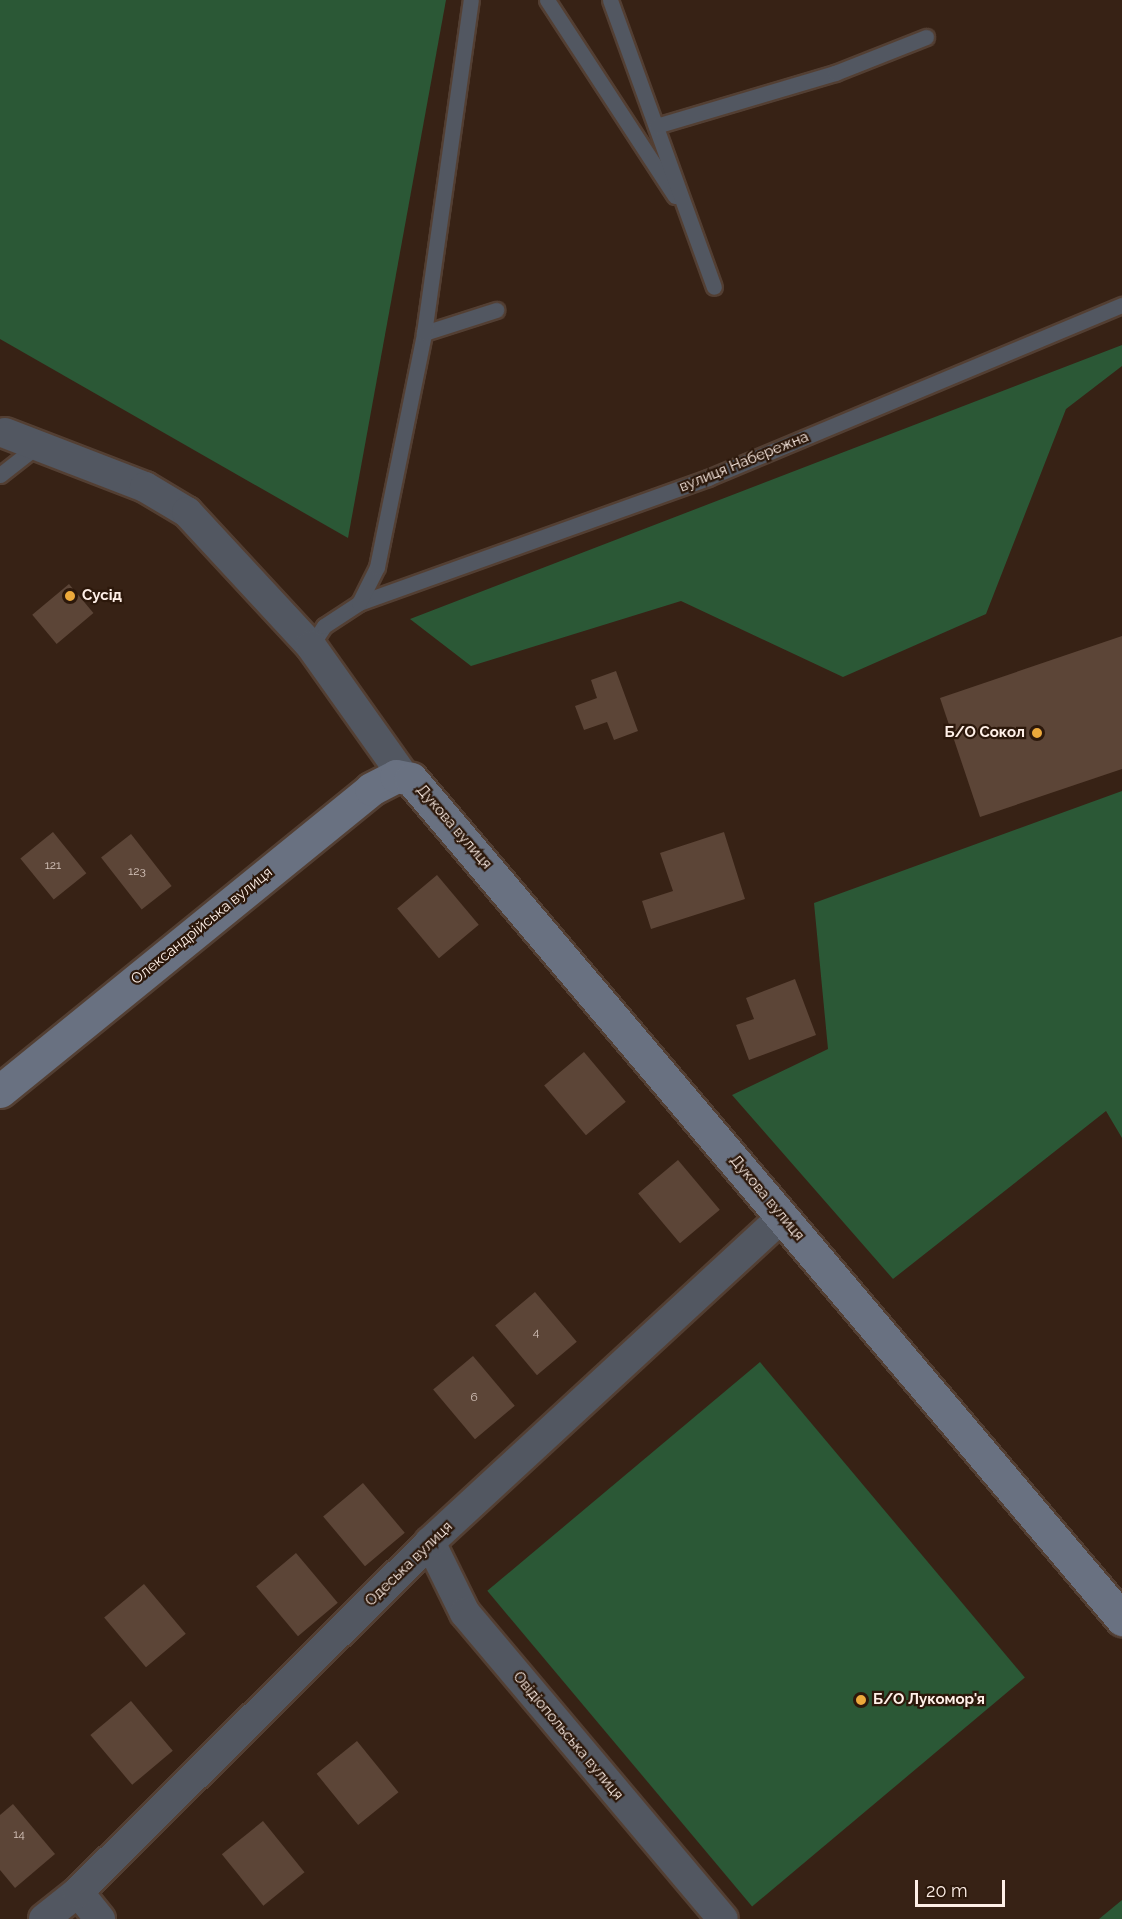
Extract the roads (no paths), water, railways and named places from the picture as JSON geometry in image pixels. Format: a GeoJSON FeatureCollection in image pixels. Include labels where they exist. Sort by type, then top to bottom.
{"type":"FeatureCollection","features":[{"type":"Feature","properties":{"kind":"street"},"geometry":{"type":"LineString","coordinates":[[2,428],[37,446],[145,487],[187,513],[311,645],[407,778]]}},
{"type":"Feature","properties":{"kind":"street","name":"Олександрійська вулиця"},"geometry":{"type":"LineString","coordinates":[[0,1091],[359,799],[407,778]]}},
{"type":"Feature","properties":{"kind":"street","name":"Дукова вулиця"},"geometry":{"type":"LineString","coordinates":[[407,778],[1122,1619]]}},
{"type":"Feature","properties":{"kind":"street","name":"Одеська вулиця"},"geometry":{"type":"LineString","coordinates":[[44,1919],[78,1892],[430,1542],[782,1217]]}},
{"type":"Feature","properties":{"kind":"street","name":"Овідіопольська вулиця"},"geometry":{"type":"LineString","coordinates":[[430,1542],[465,1613],[723,1919]]}},
{"type":"Feature","properties":{"kind":"street"},"geometry":{"type":"LineString","coordinates":[[78,1892],[100,1919]]}},
{"type":"Feature","properties":{"kind":"lane"},"geometry":{"type":"LineString","coordinates":[[359,603],[377,567],[424,333],[471,0]]}},
{"type":"Feature","properties":{"kind":"lane"},"geometry":{"type":"LineString","coordinates":[[547,0],[688,216]]}},
{"type":"Feature","properties":{"kind":"lane"},"geometry":{"type":"LineString","coordinates":[[610,0],[714,286]]}},
{"type":"Feature","properties":{"kind":"lane"},"geometry":{"type":"LineString","coordinates":[[656,126],[835,73],[926,37]]}},
{"type":"Feature","properties":{"kind":"lane","name":"вулиця Набережна"},"geometry":{"type":"LineString","coordinates":[[311,645],[324,626],[359,603],[708,478],[1122,305]]}},
{"type":"Feature","properties":{"kind":"lane"},"geometry":{"type":"LineString","coordinates":[[424,333],[496,310]]}},
{"type":"Feature","properties":{"kind":"lane"},"geometry":{"type":"LineString","coordinates":[[0,475],[37,446]]}},
{"type":"Feature","properties":{"kind":"place","name":"Сусід"},"geometry":{"type":"Point","coordinates":[70,596]}},
{"type":"Feature","properties":{"kind":"place","name":"Б/О Сокол"},"geometry":{"type":"Point","coordinates":[1037,733]}},
{"type":"Feature","properties":{"kind":"place","name":"Б/О Лукомор'я"},"geometry":{"type":"Point","coordinates":[861,1700]}}]}
